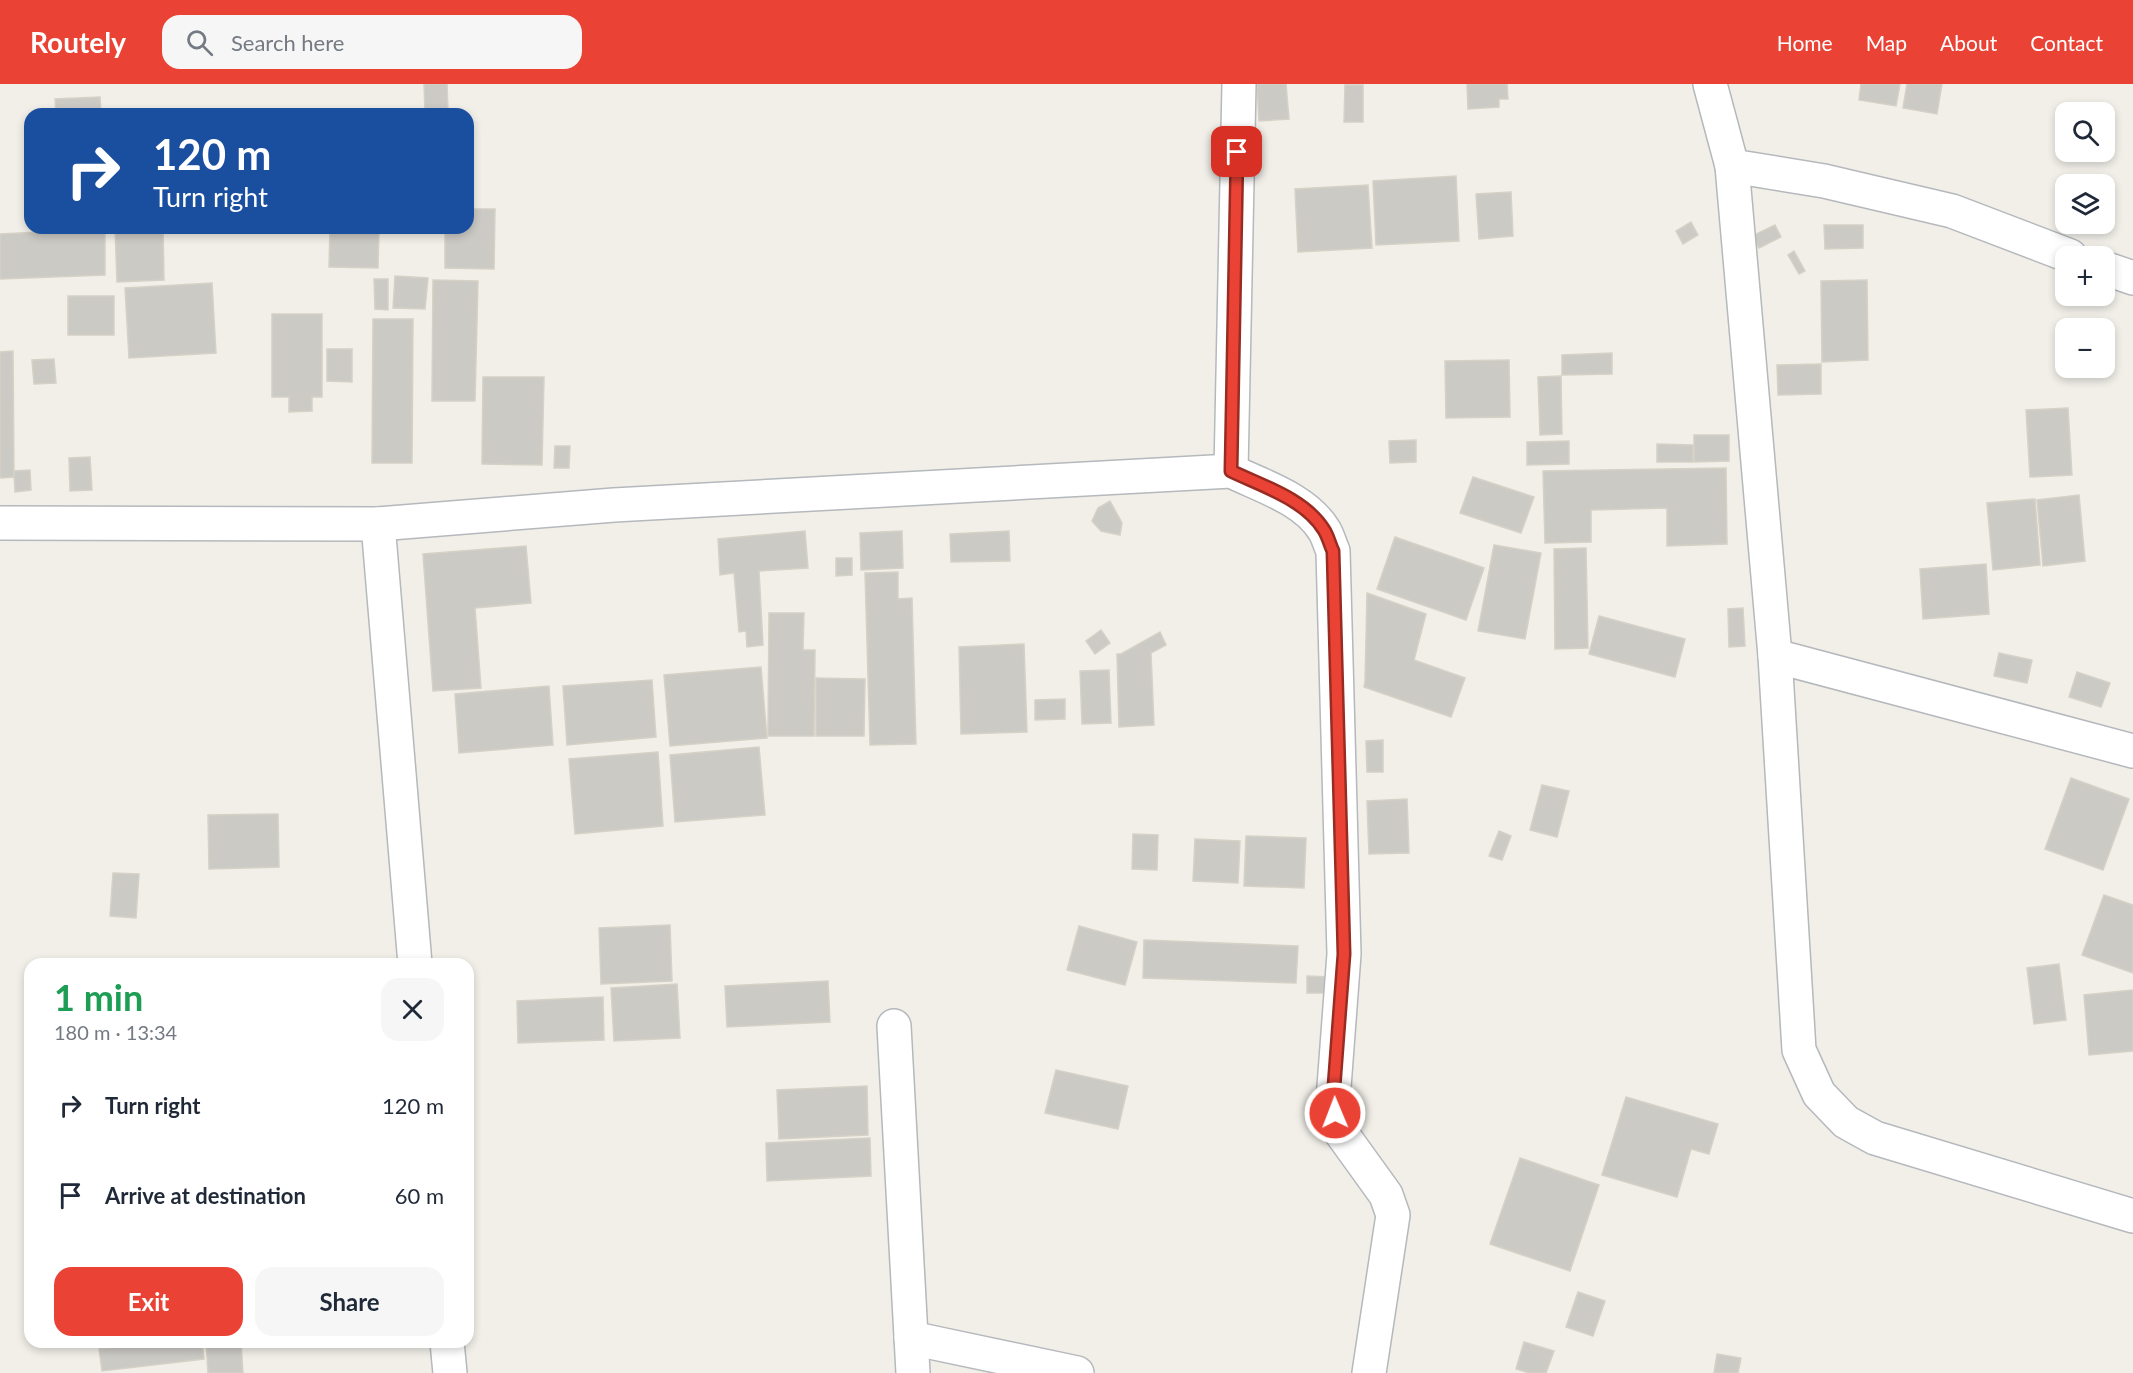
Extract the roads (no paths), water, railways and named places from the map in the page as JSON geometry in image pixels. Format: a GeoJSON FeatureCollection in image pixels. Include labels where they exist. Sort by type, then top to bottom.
{"type":"FeatureCollection","features":[{"type":"Feature","properties":{"kind":"street"},"geometry":{"type":"LineString","coordinates":[[1231,471],[1239,84]]}},
{"type":"Feature","properties":{"kind":"street"},"geometry":{"type":"LineString","coordinates":[[1710,84],[1732,166],[1775,656],[1799,1050],[1819,1094],[1846,1122],[1875,1138],[2133,1216]]}},
{"type":"Feature","properties":{"kind":"street"},"geometry":{"type":"LineString","coordinates":[[1732,166],[1824,181],[1952,210],[2055,250]]}},
{"type":"Feature","properties":{"kind":"street"},"geometry":{"type":"LineString","coordinates":[[2115,272],[2133,279]]}},
{"type":"Feature","properties":{"kind":"street"},"geometry":{"type":"LineString","coordinates":[[0,523],[378,524],[614,505],[1231,471],[1288,497],[1307,511],[1325,530],[1333,551],[1344,954],[1333,1100],[1337,1127],[1386,1195],[1393,1215],[1369,1373]]}},
{"type":"Feature","properties":{"kind":"street"},"geometry":{"type":"LineString","coordinates":[[378,524],[414,958]]}},
{"type":"Feature","properties":{"kind":"street"},"geometry":{"type":"LineString","coordinates":[[1775,656],[2133,751]]}},
{"type":"Feature","properties":{"kind":"street"},"geometry":{"type":"LineString","coordinates":[[894,1026],[913,1373]]}},
{"type":"Feature","properties":{"kind":"street"},"geometry":{"type":"LineString","coordinates":[[911,1338],[1077,1373]]}},
{"type":"Feature","properties":{"kind":"street"},"geometry":{"type":"LineString","coordinates":[[448,1348],[450,1373]]}}]}
